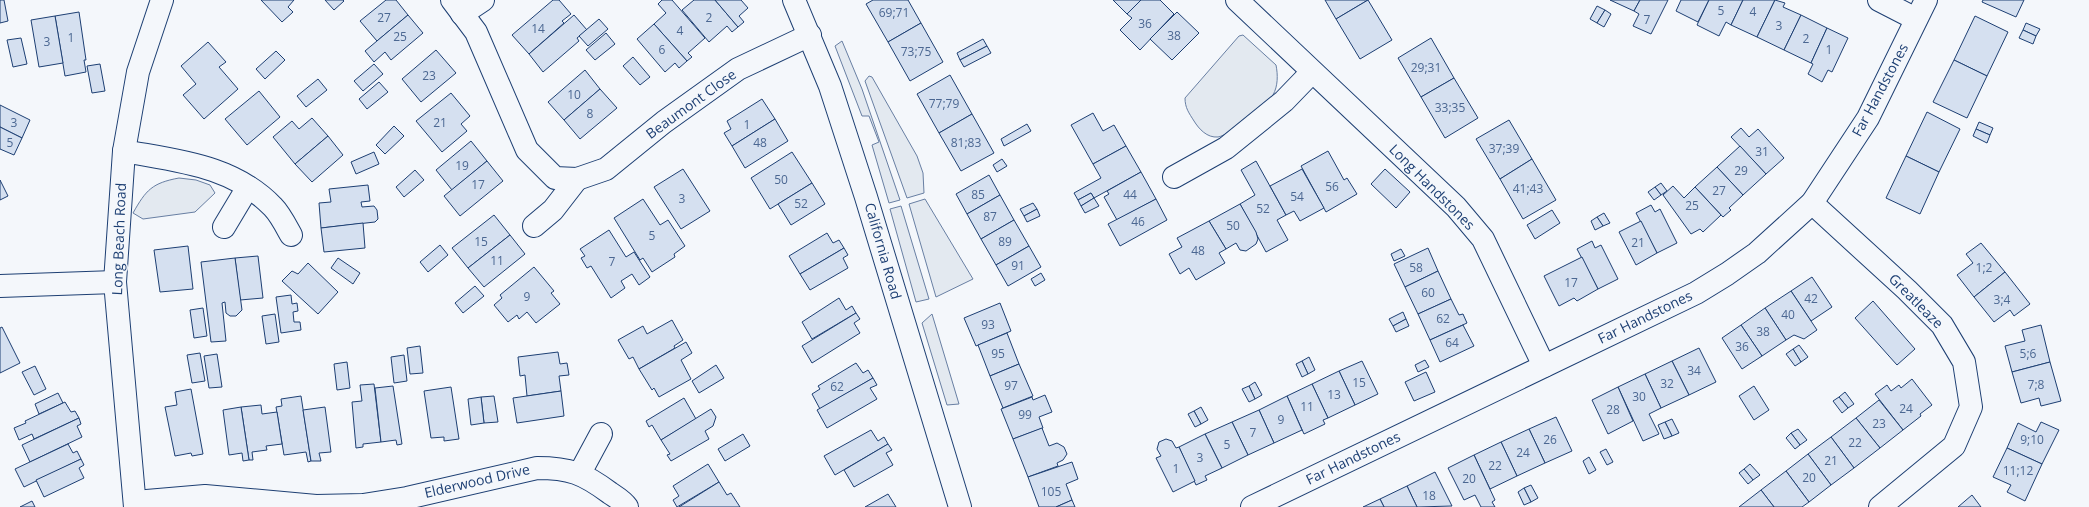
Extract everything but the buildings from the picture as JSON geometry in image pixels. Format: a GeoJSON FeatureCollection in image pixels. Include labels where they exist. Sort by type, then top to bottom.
{"type":"FeatureCollection","features":[{"type":"Feature","properties":{"kind":"street"},"geometry":{"type":"LineString","coordinates":[[457,7],[483,0]]}},
{"type":"Feature","properties":{"kind":"street","name":"California Road"},"geometry":{"type":"LineString","coordinates":[[794,0],[810,34],[830,86],[866,197],[960,507]]}},
{"type":"Feature","properties":{"kind":"street","name":"Long Handstones"},"geometry":{"type":"LineString","coordinates":[[1237,0],[1456,207],[1483,240],[1544,366]]}},
{"type":"Feature","properties":{"kind":"street"},"geometry":{"type":"LineString","coordinates":[[1879,0],[1916,19]]}},
{"type":"Feature","properties":{"kind":"street","name":"Far Handstones"},"geometry":{"type":"LineString","coordinates":[[1252,507],[1696,292],[1727,274],[1757,253],[1812,203],[1868,118],[1926,0]]}},
{"type":"Feature","properties":{"kind":"street","name":"Long Beach Road"},"geometry":{"type":"LineString","coordinates":[[135,505],[115,282],[124,151],[138,72],[160,1]]}},
{"type":"Feature","properties":{"kind":"street","name":"Beaumont Close"},"geometry":{"type":"LineString","coordinates":[[457,7],[476,32],[527,150],[555,178],[577,179],[606,169],[664,122],[738,69],[810,34]]}},
{"type":"Feature","properties":{"kind":"street"},"geometry":{"type":"LineString","coordinates":[[1174,177],[1226,148],[1284,101],[1312,72]]}},
{"type":"Feature","properties":{"kind":"street"},"geometry":{"type":"LineString","coordinates":[[124,151],[203,166],[239,180],[273,207],[291,235]]}},
{"type":"Feature","properties":{"kind":"street"},"geometry":{"type":"LineString","coordinates":[[534,226],[553,210],[577,179]]}},
{"type":"Feature","properties":{"kind":"street"},"geometry":{"type":"LineString","coordinates":[[224,227],[248,187]]}},
{"type":"Feature","properties":{"kind":"street","name":"Greatleaze"},"geometry":{"type":"LineString","coordinates":[[1812,203],[1907,290],[1942,325],[1964,362],[1971,407],[1954,446],[1880,507]]}},
{"type":"Feature","properties":{"kind":"street"},"geometry":{"type":"LineString","coordinates":[[0,286],[115,282]]}},
{"type":"Feature","properties":{"kind":"street"},"geometry":{"type":"LineString","coordinates":[[580,473],[601,434]]}},
{"type":"Feature","properties":{"kind":"street","name":"Elderwood Drive"},"geometry":{"type":"LineString","coordinates":[[135,505],[205,496],[316,506],[363,505],[407,498],[537,468],[558,468],[580,473],[601,486],[627,507]]}},
{"type":"Feature","properties":{"kind":"shaded area"},"geometry":{"type":"Polygon","coordinates":[[[1243,35],[1276,65],[1276,88],[1273,95],[1256,112],[1238,126],[1218,137],[1210,136],[1201,130],[1194,121],[1187,108],[1185,98],[1239,36],[1243,35]]]}},
{"type":"Feature","properties":{"kind":"shaded area"},"geometry":{"type":"Polygon","coordinates":[[[842,41],[862,89],[900,200],[889,203],[872,145],[879,142],[869,116],[862,116],[835,46],[842,41]]]}},
{"type":"Feature","properties":{"kind":"shaded area"},"geometry":{"type":"Polygon","coordinates":[[[869,76],[872,77],[917,156],[923,173],[924,193],[907,198],[865,81],[869,76]]]}},
{"type":"Feature","properties":{"kind":"shaded area"},"geometry":{"type":"Polygon","coordinates":[[[179,178],[196,180],[210,185],[215,193],[195,212],[143,219],[133,213],[146,193],[156,185],[179,178]]]}},
{"type":"Feature","properties":{"kind":"shaded area"},"geometry":{"type":"Polygon","coordinates":[[[925,199],[973,279],[936,297],[909,204],[925,199]]]}},
{"type":"Feature","properties":{"kind":"shaded area"},"geometry":{"type":"Polygon","coordinates":[[[901,206],[929,299],[916,302],[890,209],[901,206]]]}},
{"type":"Feature","properties":{"kind":"shaded area"},"geometry":{"type":"Polygon","coordinates":[[[932,314],[959,404],[947,405],[922,323],[932,314]]]}}]}
